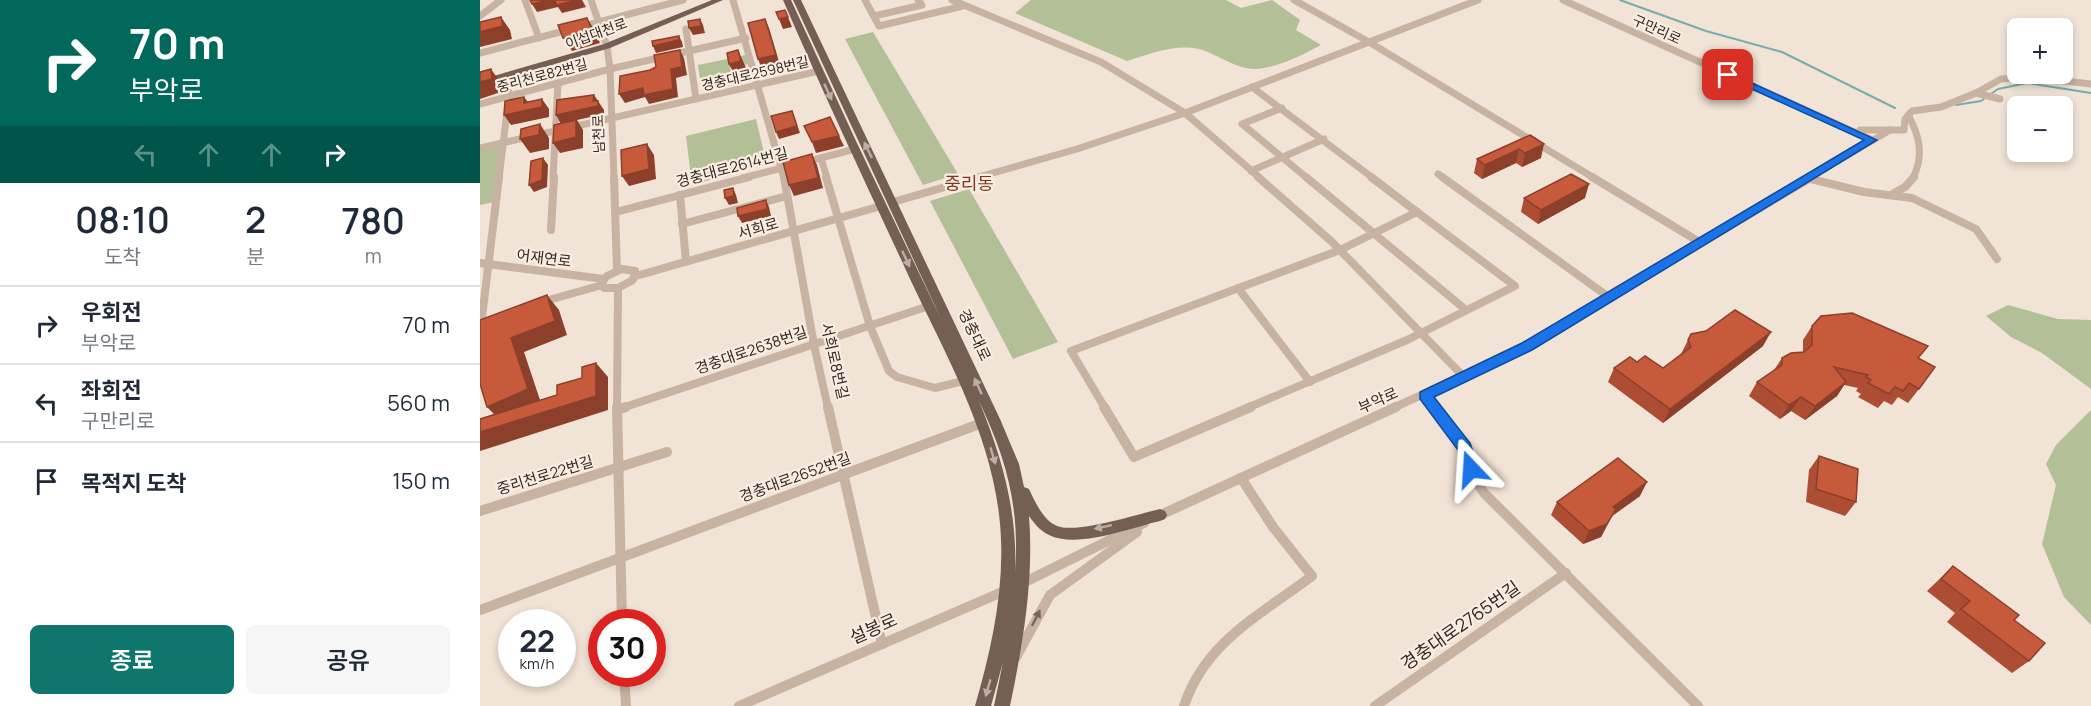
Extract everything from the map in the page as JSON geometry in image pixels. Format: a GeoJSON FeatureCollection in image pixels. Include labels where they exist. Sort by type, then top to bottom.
{"type":"FeatureCollection","features":[{"type":"Feature","properties":{"kind":"main road","name":"이섭대천로"},"geometry":{"type":"LineString","coordinates":[[480,83],[607,46],[719,0]]}},
{"type":"Feature","properties":{"kind":"main road","name":"경충대로"},"geometry":{"type":"LineString","coordinates":[[787,0],[855,149],[887,204],[994,419],[1016,477],[1022,510],[1023,583],[1010,670],[1002,706]]}},
{"type":"Feature","properties":{"kind":"main road","name":"경충대로"},"geometry":{"type":"LineString","coordinates":[[797,0],[982,423],[1001,483],[1006,516],[1007,590],[999,642],[983,706]]}},
{"type":"Feature","properties":{"kind":"main road"},"geometry":{"type":"LineString","coordinates":[[1016,477],[1030,508],[1045,525],[1058,533],[1074,533],[1160,515]]}},
{"type":"Feature","properties":{"kind":"street"},"geometry":{"type":"LineString","coordinates":[[480,11],[495,0]]}},
{"type":"Feature","properties":{"kind":"street"},"geometry":{"type":"LineString","coordinates":[[480,16],[501,0]]}},
{"type":"Feature","properties":{"kind":"street"},"geometry":{"type":"LineString","coordinates":[[525,0],[539,38]]}},
{"type":"Feature","properties":{"kind":"street","name":"남천로"},"geometry":{"type":"LineString","coordinates":[[591,0],[607,46],[610,69],[617,270]]}},
{"type":"Feature","properties":{"kind":"street","name":"이섭대천로"},"geometry":{"type":"LineString","coordinates":[[480,53],[600,22],[660,3],[683,0]]}},
{"type":"Feature","properties":{"kind":"street","name":"서희로8번길"},"geometry":{"type":"LineString","coordinates":[[733,0],[786,167],[787,196],[814,345],[846,474],[882,644]]}},
{"type":"Feature","properties":{"kind":"street"},"geometry":{"type":"LineString","coordinates":[[866,0],[879,26],[963,6]]}},
{"type":"Feature","properties":{"kind":"street"},"geometry":{"type":"LineString","coordinates":[[874,16],[922,5],[918,0]]}},
{"type":"Feature","properties":{"kind":"street"},"geometry":{"type":"LineString","coordinates":[[952,0],[1101,62],[1185,113],[1340,250],[1464,377]]}},
{"type":"Feature","properties":{"kind":"street"},"geometry":{"type":"LineString","coordinates":[[1294,0],[1369,42],[1701,243]]}},
{"type":"Feature","properties":{"kind":"street","name":"서희로"},"geometry":{"type":"LineString","coordinates":[[618,288],[629,284],[636,276],[1077,149],[1185,113],[1478,0]]}},
{"type":"Feature","properties":{"kind":"street","name":"구만리로"},"geometry":{"type":"LineString","coordinates":[[1563,0],[1872,140]]}},
{"type":"Feature","properties":{"kind":"street","name":"경충대로2598번길"},"geometry":{"type":"LineString","coordinates":[[686,29],[696,99]]}},
{"type":"Feature","properties":{"kind":"street","name":"중리천로82번길"},"geometry":{"type":"LineString","coordinates":[[480,104],[610,69],[746,38]]}},
{"type":"Feature","properties":{"kind":"street","name":"경충대로2598번길"},"geometry":{"type":"LineString","coordinates":[[480,148],[819,71]]}},
{"type":"Feature","properties":{"kind":"street"},"geometry":{"type":"LineString","coordinates":[[480,334],[484,264],[498,203],[508,96],[506,76]]}},
{"type":"Feature","properties":{"kind":"street"},"geometry":{"type":"LineString","coordinates":[[1892,194],[1911,183],[1920,168],[1918,135],[1908,115],[1918,109],[1941,107],[1976,93],[1994,82],[2017,77],[2091,84]]}},
{"type":"Feature","properties":{"kind":"street"},"geometry":{"type":"LineString","coordinates":[[551,230],[558,83]]}},
{"type":"Feature","properties":{"kind":"street"},"geometry":{"type":"LineString","coordinates":[[1252,87],[1324,139],[1515,285],[1420,333],[1134,457],[1071,351],[1340,250],[1419,212]]}},
{"type":"Feature","properties":{"kind":"street"},"geometry":{"type":"LineString","coordinates":[[1976,93],[2000,99]]}},
{"type":"Feature","properties":{"kind":"street"},"geometry":{"type":"LineString","coordinates":[[1282,108],[1242,124],[1466,310]]}},
{"type":"Feature","properties":{"kind":"street","name":"부악로"},"geometry":{"type":"LineString","coordinates":[[1023,583],[1160,515],[1527,347],[1811,179],[1872,140],[1890,130],[1904,130],[1908,115]]}},
{"type":"Feature","properties":{"kind":"street"},"geometry":{"type":"LineString","coordinates":[[1832,122],[1869,132],[1890,130]]}},
{"type":"Feature","properties":{"kind":"street"},"geometry":{"type":"LineString","coordinates":[[1832,122],[1853,136],[1858,150]]}},
{"type":"Feature","properties":{"kind":"street"},"geometry":{"type":"LineString","coordinates":[[1251,171],[1324,139]]}},
{"type":"Feature","properties":{"kind":"street","name":"경충대로2614번길"},"geometry":{"type":"LineString","coordinates":[[811,160],[855,149]]}},
{"type":"Feature","properties":{"kind":"street"},"geometry":{"type":"LineString","coordinates":[[821,158],[870,326],[893,375],[938,389],[963,381]]}},
{"type":"Feature","properties":{"kind":"street","name":"경충대로2614번길"},"geometry":{"type":"LineString","coordinates":[[616,212],[786,167]]}},
{"type":"Feature","properties":{"kind":"street"},"geometry":{"type":"LineString","coordinates":[[1438,174],[1610,298]]}},
{"type":"Feature","properties":{"kind":"street"},"geometry":{"type":"LineString","coordinates":[[1811,179],[1864,192],[1912,198],[1976,229],[1990,245],[1996,259]]}},
{"type":"Feature","properties":{"kind":"street"},"geometry":{"type":"LineString","coordinates":[[680,195],[686,262]]}},
{"type":"Feature","properties":{"kind":"street"},"geometry":{"type":"LineString","coordinates":[[682,224],[787,196]]}},
{"type":"Feature","properties":{"kind":"street","name":"어재연로"},"geometry":{"type":"LineString","coordinates":[[484,264],[603,282],[608,289],[618,288]]}},
{"type":"Feature","properties":{"kind":"street"},"geometry":{"type":"LineString","coordinates":[[526,306],[603,282],[617,270],[632,269],[636,276]]}},
{"type":"Feature","properties":{"kind":"street"},"geometry":{"type":"LineString","coordinates":[[618,288],[617,410],[621,609]]}},
{"type":"Feature","properties":{"kind":"street"},"geometry":{"type":"LineString","coordinates":[[1238,288],[1310,382]]}},
{"type":"Feature","properties":{"kind":"street","name":"경충대로2638번길"},"geometry":{"type":"LineString","coordinates":[[617,410],[929,306]]}},
{"type":"Feature","properties":{"kind":"street"},"geometry":{"type":"LineString","coordinates":[[481,318],[493,315]]}},
{"type":"Feature","properties":{"kind":"street"},"geometry":{"type":"LineString","coordinates":[[1425,395],[1465,448],[1476,482],[1484,493],[1698,706]]}},
{"type":"Feature","properties":{"kind":"street","name":"경충대로2652번길"},"geometry":{"type":"LineString","coordinates":[[480,610],[982,423]]}},
{"type":"Feature","properties":{"kind":"street"},"geometry":{"type":"LineString","coordinates":[[619,468],[667,452]]}},
{"type":"Feature","properties":{"kind":"street","name":"중리천로22번길"},"geometry":{"type":"LineString","coordinates":[[480,511],[619,468]]}},
{"type":"Feature","properties":{"kind":"street"},"geometry":{"type":"LineString","coordinates":[[1184,706],[1192,680],[1203,662],[1216,648],[1312,576],[1273,527],[1241,478]]}},
{"type":"Feature","properties":{"kind":"street"},"geometry":{"type":"LineString","coordinates":[[1010,670],[1050,595],[1160,515]]}},
{"type":"Feature","properties":{"kind":"street","name":"경충대로2765번길"},"geometry":{"type":"LineString","coordinates":[[1375,706],[1566,573]]}},
{"type":"Feature","properties":{"kind":"street","name":"설봉로"},"geometry":{"type":"LineString","coordinates":[[739,706],[1023,583]]}},
{"type":"Feature","properties":{"kind":"street"},"geometry":{"type":"LineString","coordinates":[[625,687],[626,706]]}},
{"type":"Feature","properties":{"kind":"green space"},"geometry":{"type":"Polygon","coordinates":[[[1031,0],[1226,0],[1241,8],[1272,0],[1300,20],[1296,30],[1321,45],[1282,63],[1256,69],[1244,68],[1208,52],[1188,48],[1168,49],[1127,61],[1015,13],[1031,0]]]}},
{"type":"Feature","properties":{"kind":"green space"},"geometry":{"type":"Polygon","coordinates":[[[873,32],[958,174],[923,185],[845,39],[873,32]]]}},
{"type":"Feature","properties":{"kind":"green space"},"geometry":{"type":"Polygon","coordinates":[[[746,55],[748,64],[730,68],[731,73],[700,79],[698,65],[746,55]]]}},
{"type":"Feature","properties":{"kind":"green space"},"geometry":{"type":"Polygon","coordinates":[[[756,119],[765,157],[758,159],[759,165],[692,185],[686,136],[756,119]]]}},
{"type":"Feature","properties":{"kind":"green space"},"geometry":{"type":"Polygon","coordinates":[[[500,144],[494,202],[480,205],[480,149],[500,144]]]}},
{"type":"Feature","properties":{"kind":"green space"},"geometry":{"type":"Polygon","coordinates":[[[969,189],[1058,342],[1013,359],[930,201],[969,189]]]}},
{"type":"Feature","properties":{"kind":"green space"},"geometry":{"type":"Polygon","coordinates":[[[2008,305],[2058,319],[2091,320],[2091,389],[2042,353],[2011,337],[1986,316],[2008,305]]]}},
{"type":"Feature","properties":{"kind":"green space"},"geometry":{"type":"Polygon","coordinates":[[[2091,410],[2091,625],[2064,597],[2042,544],[2056,485],[2046,464],[2056,445],[2091,410]]]}},
{"type":"Feature","properties":{"kind":"building"},"geometry":{"type":"Polygon","coordinates":[[[530,0],[549,0],[532,4],[530,0]]]}},
{"type":"Feature","properties":{"kind":"building"},"geometry":{"type":"Polygon","coordinates":[[[554,0],[578,0],[557,5],[554,0]]]}},
{"type":"Feature","properties":{"kind":"building"},"geometry":{"type":"Polygon","coordinates":[[[785,10],[788,17],[779,19],[776,12],[785,10]]]}},
{"type":"Feature","properties":{"kind":"building"},"geometry":{"type":"Polygon","coordinates":[[[501,17],[503,26],[480,32],[480,22],[501,17]]]}},
{"type":"Feature","properties":{"kind":"building"},"geometry":{"type":"Polygon","coordinates":[[[587,18],[592,30],[563,38],[558,25],[587,18]]]}},
{"type":"Feature","properties":{"kind":"building"},"geometry":{"type":"Polygon","coordinates":[[[700,19],[701,26],[689,28],[688,21],[700,19]]]}},
{"type":"Feature","properties":{"kind":"building"},"geometry":{"type":"Polygon","coordinates":[[[765,19],[776,55],[758,59],[748,23],[765,19]]]}},
{"type":"Feature","properties":{"kind":"building"},"geometry":{"type":"Polygon","coordinates":[[[679,36],[679,40],[653,46],[652,41],[679,36]]]}},
{"type":"Feature","properties":{"kind":"building"},"geometry":{"type":"Polygon","coordinates":[[[680,50],[682,67],[671,69],[673,89],[644,95],[643,88],[619,94],[620,76],[650,70],[656,67],[654,55],[680,50]]]}},
{"type":"Feature","properties":{"kind":"building"},"geometry":{"type":"Polygon","coordinates":[[[738,50],[741,61],[729,64],[727,53],[738,50]]]}},
{"type":"Feature","properties":{"kind":"building"},"geometry":{"type":"Polygon","coordinates":[[[491,69],[492,79],[480,82],[480,72],[491,69]]]}},
{"type":"Feature","properties":{"kind":"building"},"geometry":{"type":"Polygon","coordinates":[[[594,95],[593,101],[598,101],[598,106],[556,115],[557,100],[594,95]]]}},
{"type":"Feature","properties":{"kind":"building"},"geometry":{"type":"Polygon","coordinates":[[[524,97],[524,103],[542,99],[542,107],[504,115],[505,101],[524,97]]]}},
{"type":"Feature","properties":{"kind":"building"},"geometry":{"type":"Polygon","coordinates":[[[792,111],[797,126],[776,132],[771,116],[792,111]]]}},
{"type":"Feature","properties":{"kind":"building"},"geometry":{"type":"Polygon","coordinates":[[[830,117],[839,136],[812,142],[804,126],[830,117]]]}},
{"type":"Feature","properties":{"kind":"building"},"geometry":{"type":"Polygon","coordinates":[[[576,120],[576,137],[553,143],[554,125],[576,120]]]}},
{"type":"Feature","properties":{"kind":"building"},"geometry":{"type":"Polygon","coordinates":[[[540,124],[539,135],[520,139],[521,129],[540,124]]]}},
{"type":"Feature","properties":{"kind":"building"},"geometry":{"type":"Polygon","coordinates":[[[1530,135],[1544,144],[1525,153],[1519,149],[1485,165],[1477,159],[1530,135]]]}},
{"type":"Feature","properties":{"kind":"building"},"geometry":{"type":"Polygon","coordinates":[[[647,144],[649,169],[622,176],[621,150],[647,144]]]}},
{"type":"Feature","properties":{"kind":"building"},"geometry":{"type":"Polygon","coordinates":[[[812,154],[818,178],[789,185],[783,162],[812,154]]]}},
{"type":"Feature","properties":{"kind":"building"},"geometry":{"type":"Polygon","coordinates":[[[543,158],[542,180],[529,185],[531,161],[543,158]]]}},
{"type":"Feature","properties":{"kind":"building"},"geometry":{"type":"Polygon","coordinates":[[[1571,174],[1589,184],[1541,210],[1524,198],[1571,174]]]}},
{"type":"Feature","properties":{"kind":"building"},"geometry":{"type":"Polygon","coordinates":[[[733,188],[734,196],[725,198],[724,190],[733,188]]]}},
{"type":"Feature","properties":{"kind":"building"},"geometry":{"type":"Polygon","coordinates":[[[766,200],[767,209],[738,216],[737,208],[766,200]]]}},
{"type":"Feature","properties":{"kind":"building"},"geometry":{"type":"Polygon","coordinates":[[[547,295],[555,321],[511,338],[528,389],[487,407],[480,384],[480,320],[547,295]]]}},
{"type":"Feature","properties":{"kind":"building"},"geometry":{"type":"Polygon","coordinates":[[[1735,310],[1771,332],[1670,409],[1614,368],[1630,357],[1637,362],[1645,356],[1663,368],[1691,347],[1688,340],[1691,334],[1706,331],[1735,310]]]}},
{"type":"Feature","properties":{"kind":"building"},"geometry":{"type":"Polygon","coordinates":[[[1852,313],[1928,346],[1918,358],[1935,367],[1919,389],[1909,383],[1903,391],[1895,387],[1889,394],[1868,383],[1871,380],[1866,377],[1868,375],[1834,367],[1846,382],[1815,406],[1801,397],[1789,405],[1757,382],[1782,365],[1782,358],[1791,353],[1804,352],[1812,345],[1812,326],[1821,316],[1852,313]]]}},
{"type":"Feature","properties":{"kind":"building"},"geometry":{"type":"Polygon","coordinates":[[[596,363],[596,396],[480,432],[480,419],[557,395],[557,385],[582,378],[582,367],[596,363]]]}},
{"type":"Feature","properties":{"kind":"building"},"geometry":{"type":"Polygon","coordinates":[[[1819,456],[1858,469],[1856,502],[1816,489],[1819,456]]]}},
{"type":"Feature","properties":{"kind":"building"},"geometry":{"type":"Polygon","coordinates":[[[1618,458],[1647,482],[1613,507],[1616,509],[1607,524],[1589,531],[1557,502],[1618,458]]]}},
{"type":"Feature","properties":{"kind":"building"},"geometry":{"type":"Polygon","coordinates":[[[1953,566],[2019,615],[2014,620],[2045,643],[2029,661],[1961,609],[1970,601],[1941,579],[1953,566]]]}},
{"type":"Feature","properties":{"kind":"waterway"},"geometry":{"type":"LineString","coordinates":[[1620,0],[1706,31],[1782,52],[1895,108]]}},
{"type":"Feature","properties":{"kind":"waterway"},"geometry":{"type":"LineString","coordinates":[[1956,105],[1981,101],[1998,89],[2027,83],[2091,93]]}},
{"type":"Feature","properties":{"kind":"district","name":"중리동"},"geometry":{"type":"Point","coordinates":[969,183]}},
{"type":"Feature","properties":{"kind":"route"},"geometry":{"type":"LineString","coordinates":[[1471,469],[1465,448],[1425,395],[1527,347],[1811,179],[1872,140],[1728,75]]}}]}
